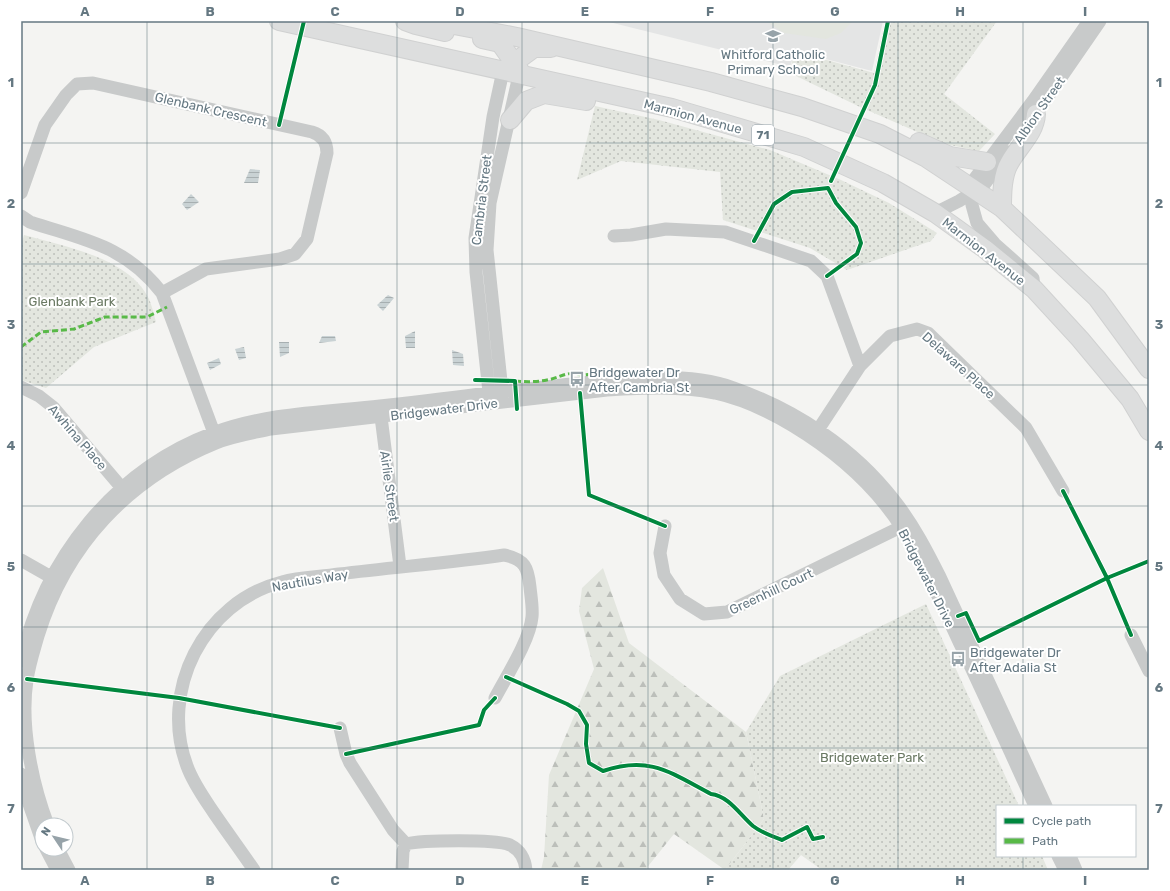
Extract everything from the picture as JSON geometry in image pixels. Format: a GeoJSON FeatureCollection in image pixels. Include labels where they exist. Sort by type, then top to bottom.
{"type":"FeatureCollection","features":[{"type":"Feature","properties":{"kind":"highway","name":"Marmion Avenue"},"geometry":{"type":"LineString","coordinates":[[279,21],[514,70],[647,103],[804,147],[883,183],[935,213],[984,249],[1034,289],[1080,339],[1130,399],[1149,431]]}},
{"type":"Feature","properties":{"kind":"highway"},"geometry":{"type":"LineString","coordinates":[[405,21],[416,25],[500,43],[514,70],[534,48],[564,48]]}},
{"type":"Feature","properties":{"kind":"highway"},"geometry":{"type":"LineString","coordinates":[[433,21],[564,48],[711,82],[802,107],[880,134],[925,157],[1002,208],[1097,298],[1149,369]]}},
{"type":"Feature","properties":{"kind":"highway"},"geometry":{"type":"LineString","coordinates":[[510,120],[526,101],[544,94],[569,97],[632,111],[647,103]]}},
{"type":"Feature","properties":{"kind":"highway"},"geometry":{"type":"LineString","coordinates":[[1002,208],[1006,171],[1010,162],[1036,123],[1036,114]]}},
{"type":"Feature","properties":{"kind":"highway"},"geometry":{"type":"LineString","coordinates":[[880,134],[892,129],[950,156],[987,162]]}},
{"type":"Feature","properties":{"kind":"street","name":"Albion Street"},"geometry":{"type":"LineString","coordinates":[[974,190],[975,177],[1034,102],[1089,21]]}},
{"type":"Feature","properties":{"kind":"street","name":"Albion Street"},"geometry":{"type":"LineString","coordinates":[[935,213],[983,186],[1036,114],[1100,21]]}},
{"type":"Feature","properties":{"kind":"street","name":"Cambria Street"},"geometry":{"type":"LineString","coordinates":[[496,397],[487,258],[487,228],[490,203],[510,120],[514,70]]}},
{"type":"Feature","properties":{"kind":"street","name":"Cambria Street"},"geometry":{"type":"LineString","coordinates":[[496,397],[476,272],[475,238],[491,127],[514,70]]}},
{"type":"Feature","properties":{"kind":"street","name":"Glenbank Crescent"},"geometry":{"type":"LineString","coordinates":[[21,193],[42,131],[66,94],[77,84],[93,83],[312,132],[321,137],[327,147],[320,184],[307,239],[295,254],[280,258],[206,269],[162,293]]}},
{"type":"Feature","properties":{"kind":"street"},"geometry":{"type":"LineString","coordinates":[[974,190],[972,205],[977,223],[991,240],[1033,278],[1034,289]]}},
{"type":"Feature","properties":{"kind":"street"},"geometry":{"type":"LineString","coordinates":[[21,216],[30,222],[105,247],[120,254],[140,269],[162,293],[215,438]]}},
{"type":"Feature","properties":{"kind":"street"},"geometry":{"type":"LineString","coordinates":[[614,236],[631,235],[666,229],[725,232],[811,261],[827,276],[860,366]]}},
{"type":"Feature","properties":{"kind":"street","name":"Delaware Place"},"geometry":{"type":"LineString","coordinates":[[815,434],[860,366],[890,336],[917,328],[928,334],[1026,428],[1063,491]]}},
{"type":"Feature","properties":{"kind":"street","name":"Awhina Place"},"geometry":{"type":"LineString","coordinates":[[21,387],[39,396],[53,407],[125,491]]}},
{"type":"Feature","properties":{"kind":"street","name":"Bridgewater Drive"},"geometry":{"type":"LineString","coordinates":[[21,661],[32,621],[82,529],[161,459],[215,438],[381,411],[496,397],[645,388],[685,389],[716,393],[757,407],[815,434],[861,478],[924,545],[1046,805]]}},
{"type":"Feature","properties":{"kind":"street","name":"Airlie Street"},"geometry":{"type":"LineString","coordinates":[[381,411],[400,566]]}},
{"type":"Feature","properties":{"kind":"street","name":"Greenhill Court"},"geometry":{"type":"LineString","coordinates":[[664,526],[660,553],[664,575],[680,599],[704,614],[727,612],[906,526]]}},
{"type":"Feature","properties":{"kind":"street","name":"Bridgewater Drive"},"geometry":{"type":"LineString","coordinates":[[906,526],[1035,805]]}},
{"type":"Feature","properties":{"kind":"street","name":"Nautilus Way"},"geometry":{"type":"LineString","coordinates":[[254,870],[192,778],[182,753],[178,708],[188,666],[204,636],[215,623],[232,608],[255,592],[283,582],[400,566],[504,555],[511,556],[524,565],[528,572],[532,616],[531,624],[525,640],[495,698]]}},
{"type":"Feature","properties":{"kind":"street"},"geometry":{"type":"LineString","coordinates":[[21,560],[55,580]]}},
{"type":"Feature","properties":{"kind":"street","name":"Bridgewater Drive"},"geometry":{"type":"LineString","coordinates":[[45,817],[39,802],[29,754],[23,694],[29,668],[55,580]]}},
{"type":"Feature","properties":{"kind":"street"},"geometry":{"type":"LineString","coordinates":[[1132,635],[1149,671]]}},
{"type":"Feature","properties":{"kind":"street"},"geometry":{"type":"LineString","coordinates":[[340,728],[346,754],[350,763],[393,830],[406,844]]}},
{"type":"Feature","properties":{"kind":"street"},"geometry":{"type":"LineString","coordinates":[[21,774],[34,818]]}},
{"type":"Feature","properties":{"kind":"street"},"geometry":{"type":"LineString","coordinates":[[406,844],[427,841],[501,842],[517,850],[522,855],[526,870]]}},
{"type":"Feature","properties":{"kind":"street"},"geometry":{"type":"LineString","coordinates":[[402,870],[402,851],[406,844]]}},
{"type":"Feature","properties":{"kind":"street"},"geometry":{"type":"LineString","coordinates":[[50,857],[57,870]]}},
{"type":"Feature","properties":{"kind":"street"},"geometry":{"type":"LineString","coordinates":[[62,857],[69,870]]}},
{"type":"Feature","properties":{"kind":"street"},"geometry":{"type":"LineString","coordinates":[[1058,857],[1065,870]]}},
{"type":"Feature","properties":{"kind":"street"},"geometry":{"type":"LineString","coordinates":[[1070,857],[1076,870]]}},
{"type":"Feature","properties":{"kind":"shaded area","name":"Whitford Catholic Primary School"},"geometry":{"type":"Polygon","coordinates":[[[605,21],[883,21],[872,71],[795,51],[790,67],[605,21]]]}},
{"type":"Feature","properties":{"kind":"shaded area"},"geometry":{"type":"Polygon","coordinates":[[[250,169],[260,170],[258,183],[244,183],[250,169]]]}},
{"type":"Feature","properties":{"kind":"shaded area"},"geometry":{"type":"Polygon","coordinates":[[[191,194],[199,202],[187,210],[182,204],[191,194]]]}},
{"type":"Feature","properties":{"kind":"shaded area"},"geometry":{"type":"Polygon","coordinates":[[[388,295],[394,298],[383,311],[377,305],[388,295]]]}},
{"type":"Feature","properties":{"kind":"shaded area"},"geometry":{"type":"Polygon","coordinates":[[[415,331],[415,348],[406,348],[405,336],[415,331]]]}},
{"type":"Feature","properties":{"kind":"shaded area"},"geometry":{"type":"Polygon","coordinates":[[[322,336],[335,336],[336,341],[319,343],[322,336]]]}},
{"type":"Feature","properties":{"kind":"shaded area"},"geometry":{"type":"Polygon","coordinates":[[[279,342],[289,342],[289,353],[280,357],[279,342]]]}},
{"type":"Feature","properties":{"kind":"shaded area"},"geometry":{"type":"Polygon","coordinates":[[[244,347],[246,358],[239,360],[235,349],[244,347]]]}},
{"type":"Feature","properties":{"kind":"shaded area"},"geometry":{"type":"Polygon","coordinates":[[[452,350],[463,354],[464,366],[453,365],[452,350]]]}},
{"type":"Feature","properties":{"kind":"shaded area"},"geometry":{"type":"Polygon","coordinates":[[[219,358],[221,364],[210,370],[207,363],[219,358]]]}},
{"type":"Feature","properties":{"kind":"green space"},"geometry":{"type":"Polygon","coordinates":[[[766,21],[853,21],[841,33],[826,39],[784,33],[766,21]]]}},
{"type":"Feature","properties":{"kind":"green space"},"geometry":{"type":"Polygon","coordinates":[[[885,21],[997,21],[944,94],[995,134],[979,151],[945,144],[860,107],[790,73],[794,51],[874,73],[885,21]]]}},
{"type":"Feature","properties":{"kind":"green space"},"geometry":{"type":"Polygon","coordinates":[[[595,106],[659,120],[770,150],[841,180],[889,203],[937,233],[931,241],[847,270],[810,248],[723,220],[720,172],[621,161],[577,180],[595,106]]]}},
{"type":"Feature","properties":{"kind":"green space","name":"Glenbank Park"},"geometry":{"type":"Polygon","coordinates":[[[24,235],[76,249],[111,264],[127,273],[140,285],[149,299],[156,322],[94,347],[46,388],[21,380],[21,245],[24,235]]]}},
{"type":"Feature","properties":{"kind":"green space"},"geometry":{"type":"Polygon","coordinates":[[[603,568],[629,643],[746,732],[764,819],[725,870],[674,834],[645,870],[541,870],[544,857],[549,775],[594,669],[579,611],[582,588],[603,568]]]}},
{"type":"Feature","properties":{"kind":"green space","name":"Bridgewater Park"},"geometry":{"type":"Polygon","coordinates":[[[926,604],[1019,805],[996,805],[996,857],[1042,857],[1048,870],[822,870],[801,855],[788,870],[725,870],[764,819],[746,732],[780,676],[926,604]]]}},
{"type":"Feature","properties":{"kind":"marked path"},"geometry":{"type":"LineString","coordinates":[[21,347],[41,332],[74,329],[105,317],[147,317],[167,307]]}},
{"type":"Feature","properties":{"kind":"marked path"},"geometry":{"type":"LineString","coordinates":[[515,381],[543,381],[572,373],[581,375],[623,372],[644,373]]}},
{"type":"Feature","properties":{"kind":"cycle path"},"geometry":{"type":"LineString","coordinates":[[279,125],[304,21]]}},
{"type":"Feature","properties":{"kind":"cycle path"},"geometry":{"type":"LineString","coordinates":[[831,181],[875,85],[888,21]]}},
{"type":"Feature","properties":{"kind":"cycle path"},"geometry":{"type":"LineString","coordinates":[[754,241],[774,204],[792,192],[828,188],[836,203],[856,227],[861,243],[857,254],[827,276]]}},
{"type":"Feature","properties":{"kind":"cycle path"},"geometry":{"type":"LineString","coordinates":[[475,380],[515,381],[517,409]]}},
{"type":"Feature","properties":{"kind":"cycle path"},"geometry":{"type":"LineString","coordinates":[[580,393],[589,495],[665,526]]}},
{"type":"Feature","properties":{"kind":"cycle path"},"geometry":{"type":"LineString","coordinates":[[1063,491],[1107,578],[1131,635]]}},
{"type":"Feature","properties":{"kind":"cycle path"},"geometry":{"type":"LineString","coordinates":[[958,616],[966,613],[979,641],[1107,578],[1149,561]]}},
{"type":"Feature","properties":{"kind":"cycle path"},"geometry":{"type":"LineString","coordinates":[[506,677],[567,704],[579,711],[587,725],[586,744],[589,763],[603,771],[634,765],[660,769],[672,773],[711,794],[723,798],[753,826],[770,836],[782,840],[807,827],[813,839],[823,837]]}},
{"type":"Feature","properties":{"kind":"cycle path"},"geometry":{"type":"LineString","coordinates":[[27,679],[179,698],[340,728]]}},
{"type":"Feature","properties":{"kind":"cycle path"},"geometry":{"type":"LineString","coordinates":[[346,754],[479,725],[484,710],[495,698]]}},
{"type":"Feature","properties":{"kind":"place","name":"Whitford Catholic Primary School"},"geometry":{"type":"Point","coordinates":[773,36]}},
{"type":"Feature","properties":{"kind":"place","name":"Bridgewater Dr After Cambria St"},"geometry":{"type":"Point","coordinates":[577,379]}},
{"type":"Feature","properties":{"kind":"place","name":"Bridgewater Dr After Adalia St"},"geometry":{"type":"Point","coordinates":[958,659]}}]}
